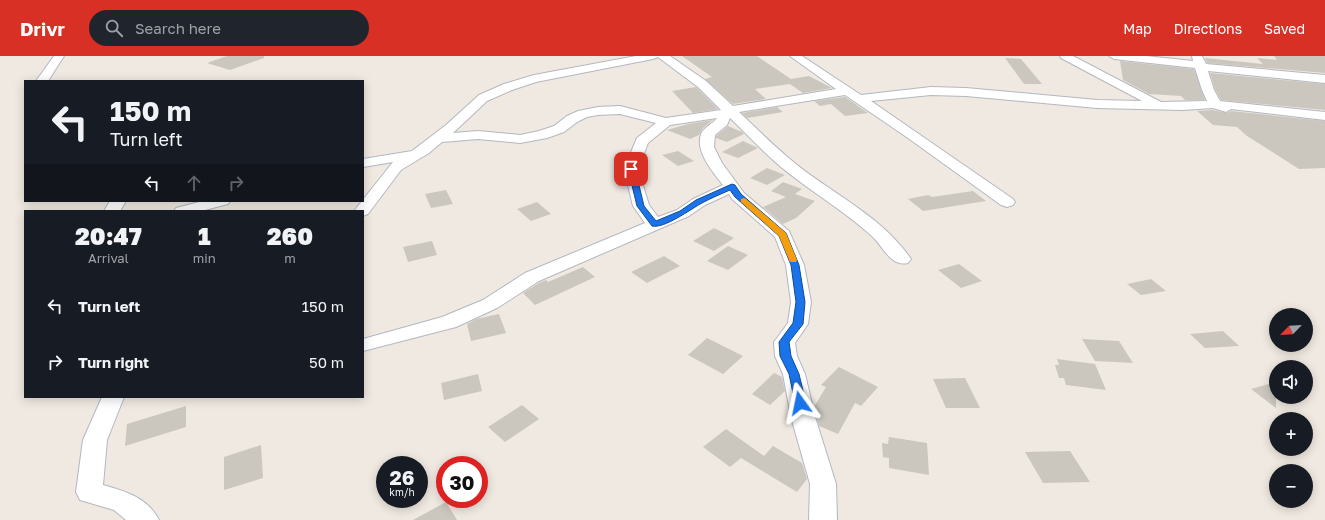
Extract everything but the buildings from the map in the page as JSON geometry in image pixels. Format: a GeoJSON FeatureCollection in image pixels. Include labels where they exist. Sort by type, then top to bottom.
{"type":"FeatureCollection","features":[{"type":"Feature","properties":{"kind":"street"},"geometry":{"type":"LineString","coordinates":[[43,80],[59,56]]}},
{"type":"Feature","properties":{"kind":"street"},"geometry":{"type":"LineString","coordinates":[[363,210],[396,167],[418,154],[439,138],[483,98],[508,87],[534,79],[653,56]]}},
{"type":"Feature","properties":{"kind":"street"},"geometry":{"type":"LineString","coordinates":[[664,56],[702,84],[786,164],[851,210],[880,235],[902,259]]}},
{"type":"Feature","properties":{"kind":"street"},"geometry":{"type":"LineString","coordinates":[[795,56],[913,135],[1007,202]]}},
{"type":"Feature","properties":{"kind":"street"},"geometry":{"type":"LineString","coordinates":[[1065,56],[1132,92],[1162,106]]}},
{"type":"Feature","properties":{"kind":"street"},"geometry":{"type":"LineString","coordinates":[[1114,56],[1199,62],[1325,79]]}},
{"type":"Feature","properties":{"kind":"street"},"geometry":{"type":"LineString","coordinates":[[1199,62],[1207,83],[1207,91],[1216,104],[1254,118]]}},
{"type":"Feature","properties":{"kind":"street"},"geometry":{"type":"LineString","coordinates":[[439,138],[478,135],[520,139],[542,135],[559,129],[572,119],[583,114],[598,111],[620,110],[666,122],[710,116],[728,110],[852,95],[931,91],[1047,98],[1097,104],[1162,106],[1216,104],[1325,116]]}},
{"type":"Feature","properties":{"kind":"street"},"geometry":{"type":"LineString","coordinates":[[728,110],[722,122],[708,134],[707,147],[715,164],[738,196],[783,235],[795,265],[801,302],[798,324],[784,342],[786,356],[794,374],[804,417],[823,484],[823,520]]}},
{"type":"Feature","properties":{"kind":"street"},"geometry":{"type":"LineString","coordinates":[[654,224],[641,206],[631,169],[642,141],[666,122]]}},
{"type":"Feature","properties":{"kind":"street"},"geometry":{"type":"LineString","coordinates":[[364,163],[418,154]]}},
{"type":"Feature","properties":{"kind":"street"},"geometry":{"type":"LineString","coordinates":[[365,345],[449,322],[490,304],[532,277],[683,213],[699,202],[732,187]]}},
{"type":"Feature","properties":{"kind":"street"},"geometry":{"type":"LineString","coordinates":[[186,210],[218,202]]}},
{"type":"Feature","properties":{"kind":"street"},"geometry":{"type":"LineString","coordinates":[[113,398],[95,440],[89,492],[122,501],[145,520]]}},
{"type":"Feature","properties":{"kind":"slow traffic"},"geometry":{"type":"LineString","coordinates":[[744,200],[783,235],[793,260]]}},
{"type":"Feature","properties":{"kind":"route"},"geometry":{"type":"LineString","coordinates":[[631,169],[641,206],[654,224],[683,213],[714,194],[732,187],[738,196],[783,235],[795,265],[801,302],[798,324],[784,342],[786,356],[794,374],[800,403]]}}]}
